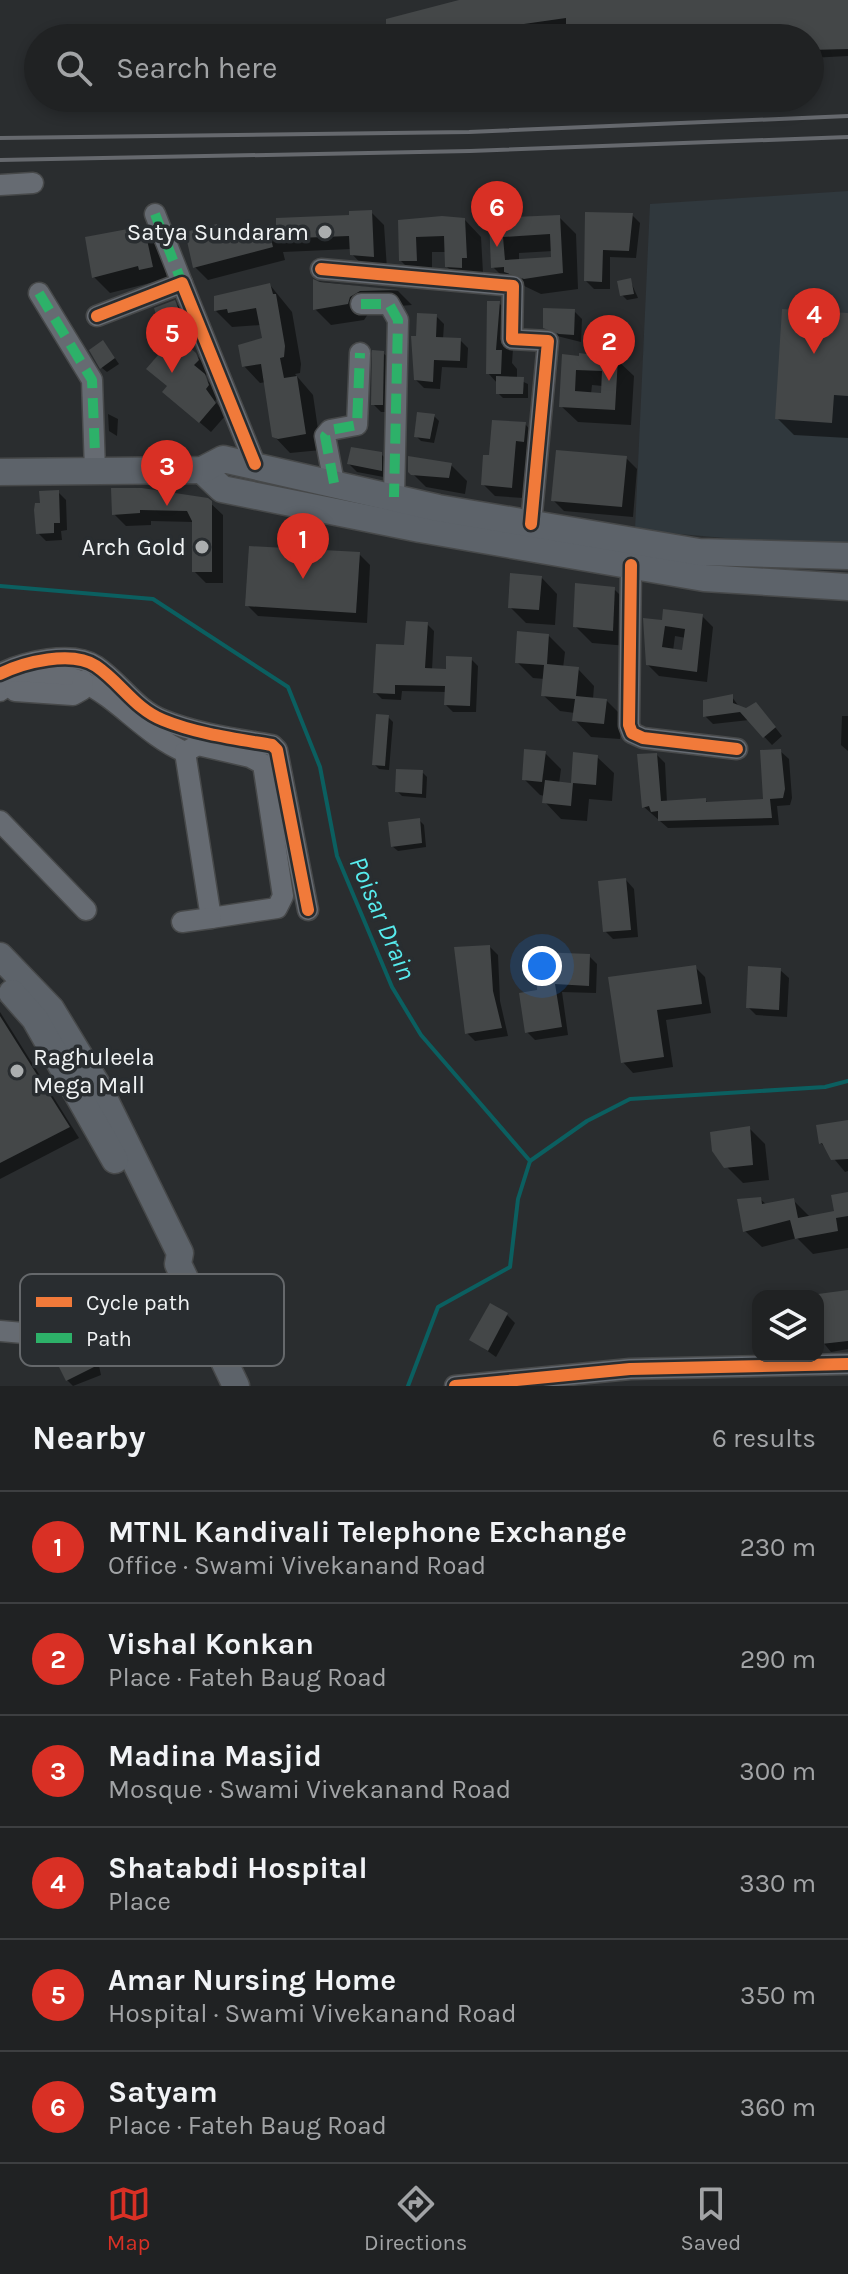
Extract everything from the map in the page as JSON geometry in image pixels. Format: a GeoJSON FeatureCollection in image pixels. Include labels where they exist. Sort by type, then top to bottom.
{"type":"FeatureCollection","features":[{"type":"Feature","properties":{"kind":"main road"},"geometry":{"type":"LineString","coordinates":[[0,472],[202,470],[223,459],[531,524],[699,552],[848,556]]}},
{"type":"Feature","properties":{"kind":"main road"},"geometry":{"type":"LineString","coordinates":[[202,470],[222,489],[420,529],[704,578],[848,587]]}},
{"type":"Feature","properties":{"kind":"main road"},"geometry":{"type":"LineString","coordinates":[[0,956],[51,1009],[99,1088],[180,1253],[181,1271]]}},
{"type":"Feature","properties":{"kind":"main road"},"geometry":{"type":"LineString","coordinates":[[0,979],[35,1019],[100,1131],[167,1258],[182,1274]]}},
{"type":"Feature","properties":{"kind":"main road"},"geometry":{"type":"LineString","coordinates":[[226,1366],[236,1386]]}},
{"type":"Feature","properties":{"kind":"street"},"geometry":{"type":"LineString","coordinates":[[0,185],[33,183]]}},
{"type":"Feature","properties":{"kind":"street"},"geometry":{"type":"LineString","coordinates":[[155,214],[255,464]]}},
{"type":"Feature","properties":{"kind":"street"},"geometry":{"type":"LineString","coordinates":[[321,269],[513,286],[512,339],[548,341],[531,524]]}},
{"type":"Feature","properties":{"kind":"street"},"geometry":{"type":"LineString","coordinates":[[97,316],[182,283]]}},
{"type":"Feature","properties":{"kind":"street"},"geometry":{"type":"LineString","coordinates":[[39,293],[92,380],[95,471]]}},
{"type":"Feature","properties":{"kind":"street"},"geometry":{"type":"LineString","coordinates":[[361,304],[389,304],[398,320],[394,497]]}},
{"type":"Feature","properties":{"kind":"street"},"geometry":{"type":"LineString","coordinates":[[334,483],[325,436],[330,430],[357,425],[360,353]]}},
{"type":"Feature","properties":{"kind":"street"},"geometry":{"type":"LineString","coordinates":[[631,565],[629,725],[632,733],[643,738],[737,749]]}},
{"type":"Feature","properties":{"kind":"street"},"geometry":{"type":"LineString","coordinates":[[0,674],[37,663],[73,658],[95,665],[134,703],[165,721],[272,745],[277,750],[308,910]]}},
{"type":"Feature","properties":{"kind":"street"},"geometry":{"type":"LineString","coordinates":[[8,691],[8,684],[44,674],[68,674],[97,689],[160,741],[185,752]]}},
{"type":"Feature","properties":{"kind":"street"},"geometry":{"type":"LineString","coordinates":[[182,922],[277,908],[283,896],[263,764],[250,757],[198,745],[185,752]]}},
{"type":"Feature","properties":{"kind":"street"},"geometry":{"type":"LineString","coordinates":[[185,752],[211,918]]}},
{"type":"Feature","properties":{"kind":"street"},"geometry":{"type":"LineString","coordinates":[[0,821],[86,910]]}},
{"type":"Feature","properties":{"kind":"street"},"geometry":{"type":"LineString","coordinates":[[175,1274],[181,1271]]}},
{"type":"Feature","properties":{"kind":"street"},"geometry":{"type":"LineString","coordinates":[[0,1331],[20,1333]]}},
{"type":"Feature","properties":{"kind":"street"},"geometry":{"type":"LineString","coordinates":[[455,1386],[630,1369],[848,1364]]}},
{"type":"Feature","properties":{"kind":"shaded area"},"geometry":{"type":"Polygon","coordinates":[[[848,191],[848,545],[816,546],[635,530],[650,204],[848,191]]]}},
{"type":"Feature","properties":{"kind":"building"},"geometry":{"type":"Polygon","coordinates":[[[459,0],[848,0],[848,49],[824,50],[824,24],[566,24],[566,18],[524,24],[386,24],[386,19],[459,0]]]}},
{"type":"Feature","properties":{"kind":"building"},"geometry":{"type":"Polygon","coordinates":[[[372,210],[374,257],[350,255],[349,236],[271,239],[273,247],[193,268],[185,232],[217,224],[221,236],[248,229],[250,235],[276,228],[276,218],[349,215],[349,211],[372,210]]]}},
{"type":"Feature","properties":{"kind":"building"},"geometry":{"type":"Polygon","coordinates":[[[585,212],[633,213],[629,251],[603,250],[602,282],[584,281],[585,212]]]}},
{"type":"Feature","properties":{"kind":"building"},"geometry":{"type":"Polygon","coordinates":[[[560,215],[563,273],[524,279],[504,272],[504,267],[491,268],[489,218],[560,215]],[[550,234],[503,237],[505,260],[551,257],[550,234]]]}},
{"type":"Feature","properties":{"kind":"building"},"geometry":{"type":"Polygon","coordinates":[[[442,216],[465,218],[467,258],[462,258],[462,268],[445,267],[444,236],[416,237],[417,261],[399,261],[398,220],[442,216]]]}},
{"type":"Feature","properties":{"kind":"building"},"geometry":{"type":"Polygon","coordinates":[[[144,226],[153,267],[139,270],[138,266],[92,278],[85,237],[144,226]]]}},
{"type":"Feature","properties":{"kind":"building"},"geometry":{"type":"Polygon","coordinates":[[[631,278],[634,294],[620,296],[617,281],[631,278]]]}},
{"type":"Feature","properties":{"kind":"building"},"geometry":{"type":"Polygon","coordinates":[[[313,279],[399,290],[360,291],[350,297],[348,304],[313,310],[313,279]]]}},
{"type":"Feature","properties":{"kind":"building"},"geometry":{"type":"Polygon","coordinates":[[[270,283],[273,294],[276,294],[285,346],[284,357],[280,358],[284,378],[297,376],[306,434],[278,439],[272,437],[261,364],[242,367],[238,345],[262,338],[256,308],[228,313],[227,309],[214,311],[214,296],[270,283]]]}},
{"type":"Feature","properties":{"kind":"building"},"geometry":{"type":"Polygon","coordinates":[[[175,300],[184,323],[156,330],[152,317],[156,315],[154,308],[175,300]]]}},
{"type":"Feature","properties":{"kind":"building"},"geometry":{"type":"Polygon","coordinates":[[[487,301],[500,301],[496,350],[502,350],[501,374],[486,374],[487,301]]]}},
{"type":"Feature","properties":{"kind":"building"},"geometry":{"type":"Polygon","coordinates":[[[543,308],[575,309],[574,335],[543,328],[543,308]]]}},
{"type":"Feature","properties":{"kind":"building"},"geometry":{"type":"Polygon","coordinates":[[[782,309],[848,313],[848,396],[834,395],[832,423],[775,419],[782,309]]]}},
{"type":"Feature","properties":{"kind":"building"},"geometry":{"type":"Polygon","coordinates":[[[417,313],[437,314],[436,337],[461,338],[460,361],[434,360],[433,382],[414,380],[411,336],[416,336],[417,313]]]}},
{"type":"Feature","properties":{"kind":"building"},"geometry":{"type":"Polygon","coordinates":[[[103,340],[115,358],[100,369],[89,350],[103,340]]]}},
{"type":"Feature","properties":{"kind":"building"},"geometry":{"type":"Polygon","coordinates":[[[186,344],[196,353],[199,360],[194,365],[205,374],[209,385],[206,389],[216,403],[199,423],[162,392],[167,386],[146,369],[159,354],[170,363],[186,344]]]}},
{"type":"Feature","properties":{"kind":"building"},"geometry":{"type":"Polygon","coordinates":[[[372,350],[384,351],[383,405],[371,405],[372,350]]]}},
{"type":"Feature","properties":{"kind":"building"},"geometry":{"type":"Polygon","coordinates":[[[579,353],[618,358],[615,410],[559,407],[562,354],[579,356],[579,353]],[[576,370],[575,391],[601,393],[602,371],[576,370]]]}},
{"type":"Feature","properties":{"kind":"building"},"geometry":{"type":"Polygon","coordinates":[[[496,376],[524,377],[523,394],[496,394],[496,376]]]}},
{"type":"Feature","properties":{"kind":"building"},"geometry":{"type":"Polygon","coordinates":[[[417,412],[435,414],[430,439],[414,437],[417,412]]]}},
{"type":"Feature","properties":{"kind":"building"},"geometry":{"type":"Polygon","coordinates":[[[492,420],[526,422],[524,442],[516,441],[512,488],[481,485],[483,455],[489,455],[492,420]]]}},
{"type":"Feature","properties":{"kind":"building"},"geometry":{"type":"Polygon","coordinates":[[[351,447],[382,452],[382,471],[347,464],[351,447]]]}},
{"type":"Feature","properties":{"kind":"building"},"geometry":{"type":"Polygon","coordinates":[[[556,450],[627,456],[622,507],[551,501],[556,450]]]}},
{"type":"Feature","properties":{"kind":"building"},"geometry":{"type":"Polygon","coordinates":[[[408,456],[452,463],[449,478],[411,475],[408,472],[408,456]]]}},
{"type":"Feature","properties":{"kind":"building"},"geometry":{"type":"Polygon","coordinates":[[[111,488],[142,488],[212,501],[212,572],[192,572],[192,521],[187,511],[140,510],[140,513],[112,515],[111,488]]]}},
{"type":"Feature","properties":{"kind":"building"},"geometry":{"type":"Polygon","coordinates":[[[59,490],[60,523],[54,523],[54,533],[36,534],[34,510],[35,503],[40,503],[39,491],[59,490]]]}},
{"type":"Feature","properties":{"kind":"building"},"geometry":{"type":"Polygon","coordinates":[[[249,546],[360,552],[356,613],[245,606],[249,546]]]}},
{"type":"Feature","properties":{"kind":"building"},"geometry":{"type":"Polygon","coordinates":[[[510,573],[542,576],[539,610],[508,608],[510,573]]]}},
{"type":"Feature","properties":{"kind":"building"},"geometry":{"type":"Polygon","coordinates":[[[575,583],[615,587],[613,631],[573,627],[575,583]]]}},
{"type":"Feature","properties":{"kind":"building"},"geometry":{"type":"Polygon","coordinates":[[[663,609],[703,614],[697,672],[646,665],[643,618],[662,620],[663,609]],[[665,626],[662,647],[682,650],[685,629],[665,626]]]}},
{"type":"Feature","properties":{"kind":"building"},"geometry":{"type":"Polygon","coordinates":[[[406,621],[428,622],[425,668],[446,669],[446,656],[472,657],[470,706],[444,705],[445,686],[395,685],[395,694],[373,693],[376,644],[404,645],[406,621]]]}},
{"type":"Feature","properties":{"kind":"building"},"geometry":{"type":"Polygon","coordinates":[[[517,631],[549,634],[547,664],[579,667],[576,696],[607,699],[604,724],[572,721],[575,699],[541,696],[544,665],[515,663],[517,631]]]}},
{"type":"Feature","properties":{"kind":"building"},"geometry":{"type":"Polygon","coordinates":[[[733,694],[733,703],[746,708],[756,702],[776,727],[763,738],[740,712],[703,717],[703,700],[733,694]]]}},
{"type":"Feature","properties":{"kind":"building"},"geometry":{"type":"Polygon","coordinates":[[[376,714],[389,715],[385,766],[372,765],[376,714]]]}},
{"type":"Feature","properties":{"kind":"building"},"geometry":{"type":"Polygon","coordinates":[[[524,749],[546,751],[542,782],[522,780],[524,749]]]}},
{"type":"Feature","properties":{"kind":"building"},"geometry":{"type":"Polygon","coordinates":[[[781,749],[785,789],[783,798],[770,799],[772,818],[658,821],[658,811],[651,812],[649,806],[642,808],[637,754],[657,753],[661,801],[706,798],[706,802],[763,799],[760,750],[781,749]]]}},
{"type":"Feature","properties":{"kind":"building"},"geometry":{"type":"Polygon","coordinates":[[[573,752],[598,755],[596,785],[573,783],[571,806],[542,803],[545,780],[571,783],[573,752]]]}},
{"type":"Feature","properties":{"kind":"building"},"geometry":{"type":"Polygon","coordinates":[[[396,769],[423,770],[422,794],[395,792],[396,769]]]}},
{"type":"Feature","properties":{"kind":"building"},"geometry":{"type":"Polygon","coordinates":[[[420,818],[422,843],[391,847],[388,822],[420,818]]]}},
{"type":"Feature","properties":{"kind":"building"},"geometry":{"type":"Polygon","coordinates":[[[626,878],[631,930],[603,932],[598,881],[626,878]]]}},
{"type":"Feature","properties":{"kind":"building"},"geometry":{"type":"Polygon","coordinates":[[[490,945],[493,991],[502,1028],[465,1034],[454,947],[490,945]]]}},
{"type":"Feature","properties":{"kind":"building"},"geometry":{"type":"Polygon","coordinates":[[[538,952],[590,954],[589,986],[555,984],[562,1027],[525,1033],[519,993],[537,990],[538,952]]]}},
{"type":"Feature","properties":{"kind":"building"},"geometry":{"type":"Polygon","coordinates":[[[696,965],[702,1004],[657,1010],[664,1057],[621,1063],[608,977],[696,965]]]}},
{"type":"Feature","properties":{"kind":"building"},"geometry":{"type":"Polygon","coordinates":[[[748,966],[781,968],[779,1010],[746,1008],[748,966]]]}},
{"type":"Feature","properties":{"kind":"building","name":"Raghuleela Mega Mall"},"geometry":{"type":"Polygon","coordinates":[[[0,1016],[70,1127],[0,1163],[0,1016]]]}},
{"type":"Feature","properties":{"kind":"building"},"geometry":{"type":"Polygon","coordinates":[[[848,1120],[848,1159],[831,1160],[822,1143],[819,1144],[816,1125],[848,1120]]]}},
{"type":"Feature","properties":{"kind":"building"},"geometry":{"type":"Polygon","coordinates":[[[750,1126],[753,1165],[724,1168],[712,1151],[710,1132],[750,1126]]]}},
{"type":"Feature","properties":{"kind":"building"},"geometry":{"type":"Polygon","coordinates":[[[848,1192],[848,1216],[836,1218],[838,1231],[795,1239],[790,1220],[743,1232],[737,1199],[761,1197],[762,1204],[794,1198],[798,1218],[834,1211],[831,1195],[848,1192]]]}},
{"type":"Feature","properties":{"kind":"building"},"geometry":{"type":"Polygon","coordinates":[[[848,1290],[848,1341],[824,1344],[824,1293],[848,1290]]]}},
{"type":"Feature","properties":{"kind":"building"},"geometry":{"type":"Polygon","coordinates":[[[490,1303],[508,1313],[488,1351],[469,1340],[490,1303]]]}},
{"type":"Feature","properties":{"kind":"building"},"geometry":{"type":"Polygon","coordinates":[[[58,1366],[94,1366],[94,1367],[66,1381],[58,1366]]]}},
{"type":"Feature","properties":{"kind":"waterway","name":"Poisar Drain"},"geometry":{"type":"LineString","coordinates":[[0,586],[153,599],[288,687],[320,767],[337,856],[392,987],[421,1035],[530,1161],[518,1199],[510,1267],[438,1307],[408,1386]]}},
{"type":"Feature","properties":{"kind":"waterway"},"geometry":{"type":"LineString","coordinates":[[530,1161],[587,1121],[630,1099],[825,1087],[848,1081]]}},
{"type":"Feature","properties":{"kind":"railway"},"geometry":{"type":"LineString","coordinates":[[0,138],[469,132],[848,116]]}},
{"type":"Feature","properties":{"kind":"railway"},"geometry":{"type":"LineString","coordinates":[[0,160],[470,151],[848,137]]}},
{"type":"Feature","properties":{"kind":"marked path"},"geometry":{"type":"LineString","coordinates":[[155,214],[182,283]]}},
{"type":"Feature","properties":{"kind":"marked path"},"geometry":{"type":"LineString","coordinates":[[39,293],[92,380],[95,453]]}},
{"type":"Feature","properties":{"kind":"marked path"},"geometry":{"type":"LineString","coordinates":[[361,304],[389,304],[398,320],[394,497]]}},
{"type":"Feature","properties":{"kind":"marked path"},"geometry":{"type":"LineString","coordinates":[[334,483],[325,436],[330,430],[357,425],[360,353]]}},
{"type":"Feature","properties":{"kind":"cycle path"},"geometry":{"type":"LineString","coordinates":[[321,269],[513,286],[512,339],[548,341],[531,524]]}},
{"type":"Feature","properties":{"kind":"cycle path"},"geometry":{"type":"LineString","coordinates":[[97,316],[182,283],[255,464]]}},
{"type":"Feature","properties":{"kind":"cycle path"},"geometry":{"type":"LineString","coordinates":[[631,565],[629,725],[632,733],[643,738],[737,749]]}},
{"type":"Feature","properties":{"kind":"cycle path"},"geometry":{"type":"LineString","coordinates":[[0,674],[22,665],[61,658],[86,661],[105,673],[136,703],[163,720],[203,732],[272,745],[277,750],[308,910]]}},
{"type":"Feature","properties":{"kind":"cycle path"},"geometry":{"type":"LineString","coordinates":[[455,1386],[630,1369],[848,1364]]}},
{"type":"Feature","properties":{"kind":"place","name":"Satya Sundaram"},"geometry":{"type":"Point","coordinates":[325,232]}},
{"type":"Feature","properties":{"kind":"place","name":"Satyam"},"geometry":{"type":"Point","coordinates":[497,247]}},
{"type":"Feature","properties":{"kind":"place","name":"Shatabdi Hospital"},"geometry":{"type":"Point","coordinates":[814,354]}},
{"type":"Feature","properties":{"kind":"place","name":"Amar Nursing Home"},"geometry":{"type":"Point","coordinates":[172,373]}},
{"type":"Feature","properties":{"kind":"place","name":"Vishal Konkan"},"geometry":{"type":"Point","coordinates":[609,381]}},
{"type":"Feature","properties":{"kind":"place","name":"Madina Masjid"},"geometry":{"type":"Point","coordinates":[167,506]}},
{"type":"Feature","properties":{"kind":"place","name":"Arch Gold"},"geometry":{"type":"Point","coordinates":[202,547]}},
{"type":"Feature","properties":{"kind":"place","name":"MTNL Kandivali Telephone Exchange"},"geometry":{"type":"Point","coordinates":[303,579]}},
{"type":"Feature","properties":{"kind":"place","name":"Raghuleela Mega Mall"},"geometry":{"type":"Point","coordinates":[17,1071]}}]}
